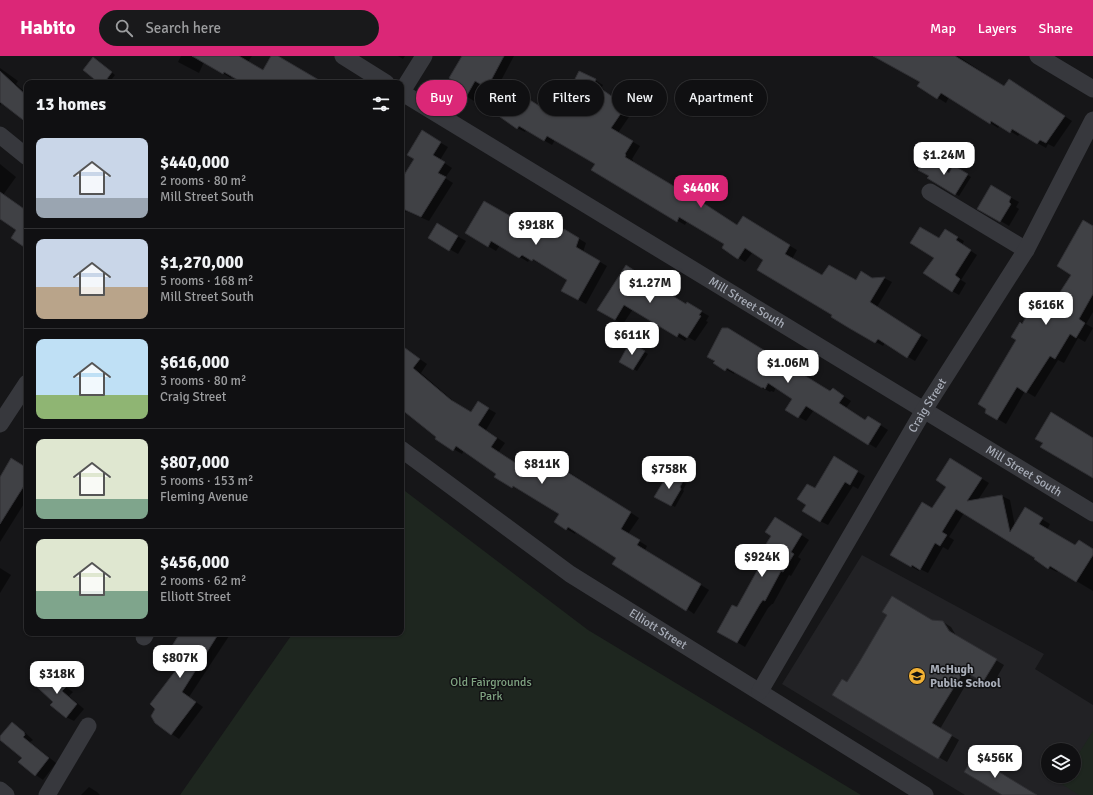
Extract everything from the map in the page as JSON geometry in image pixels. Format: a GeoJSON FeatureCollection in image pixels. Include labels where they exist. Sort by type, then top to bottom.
{"type":"FeatureCollection","features":[{"type":"Feature","properties":{"kind":"street"},"geometry":{"type":"LineString","coordinates":[[342,56],[381,80]]}},
{"type":"Feature","properties":{"kind":"street"},"geometry":{"type":"LineString","coordinates":[[404,87],[424,56]]}},
{"type":"Feature","properties":{"kind":"street"},"geometry":{"type":"LineString","coordinates":[[1038,56],[1093,89]]}},
{"type":"Feature","properties":{"kind":"street","name":"Mill Street South"},"geometry":{"type":"LineString","coordinates":[[404,94],[1093,513]]}},
{"type":"Feature","properties":{"kind":"street","name":"Craig Street"},"geometry":{"type":"LineString","coordinates":[[760,691],[924,410],[1026,250],[1093,120]]}},
{"type":"Feature","properties":{"kind":"street"},"geometry":{"type":"LineString","coordinates":[[0,135],[24,155]]}},
{"type":"Feature","properties":{"kind":"street"},"geometry":{"type":"LineString","coordinates":[[930,192],[1026,250]]}},
{"type":"Feature","properties":{"kind":"street"},"geometry":{"type":"LineString","coordinates":[[0,424],[24,388]]}},
{"type":"Feature","properties":{"kind":"street","name":"Elliott Street"},"geometry":{"type":"LineString","coordinates":[[404,451],[570,574],[925,795]]}},
{"type":"Feature","properties":{"kind":"street"},"geometry":{"type":"LineString","coordinates":[[47,795],[88,726]]}},
{"type":"Feature","properties":{"kind":"street"},"geometry":{"type":"LineString","coordinates":[[0,790],[6,795]]}},
{"type":"Feature","properties":{"kind":"shaded area","name":"McHugh Public School"},"geometry":{"type":"Polygon","coordinates":[[[862,555],[1044,654],[1035,669],[1093,705],[1093,795],[965,795],[782,684],[862,555]]]}},
{"type":"Feature","properties":{"kind":"green space","name":"Old Fairgrounds Park"},"geometry":{"type":"Polygon","coordinates":[[[404,490],[588,630],[861,795],[180,795],[291,636],[404,636],[404,490]]]}},
{"type":"Feature","properties":{"kind":"green space"},"geometry":{"type":"Polygon","coordinates":[[[1093,731],[1093,795],[1079,795],[1060,783],[1081,783],[1081,750],[1093,731]]]}},
{"type":"Feature","properties":{"kind":"building"},"geometry":{"type":"Polygon","coordinates":[[[192,56],[239,56],[263,70],[271,56],[278,56],[319,80],[238,80],[224,72],[223,74],[192,56]]]}},
{"type":"Feature","properties":{"kind":"building"},"geometry":{"type":"Polygon","coordinates":[[[462,56],[504,56],[491,80],[475,80],[467,95],[467,80],[452,80],[449,78],[462,56]]]}},
{"type":"Feature","properties":{"kind":"building"},"geometry":{"type":"Polygon","coordinates":[[[873,56],[955,56],[1004,86],[1009,79],[1065,116],[1046,143],[1040,140],[1037,144],[1012,129],[1010,133],[991,121],[990,124],[941,93],[937,99],[917,86],[920,82],[873,56]]]}},
{"type":"Feature","properties":{"kind":"building"},"geometry":{"type":"Polygon","coordinates":[[[93,57],[112,72],[106,80],[95,80],[83,70],[93,57]]]}},
{"type":"Feature","properties":{"kind":"building"},"geometry":{"type":"Polygon","coordinates":[[[0,71],[24,93],[24,121],[0,102],[0,71]]]}},
{"type":"Feature","properties":{"kind":"building"},"geometry":{"type":"Polygon","coordinates":[[[579,71],[596,79],[596,80],[574,80],[579,71]]]}},
{"type":"Feature","properties":{"kind":"building"},"geometry":{"type":"Polygon","coordinates":[[[604,91],[612,96],[612,116],[619,116],[611,128],[633,141],[625,154],[625,157],[677,188],[683,178],[700,188],[694,197],[737,225],[743,216],[790,245],[785,254],[822,275],[829,265],[856,280],[861,271],[872,278],[885,277],[870,302],[921,335],[907,358],[878,339],[875,343],[849,328],[831,317],[832,315],[757,270],[763,260],[745,248],[738,259],[736,258],[722,248],[724,244],[679,217],[677,222],[591,170],[595,164],[547,136],[544,141],[519,126],[517,129],[499,116],[530,116],[530,100],[538,105],[538,116],[604,116],[604,91]]]}},
{"type":"Feature","properties":{"kind":"building"},"geometry":{"type":"Polygon","coordinates":[[[422,130],[441,142],[433,155],[445,162],[438,173],[446,177],[421,217],[404,209],[404,175],[414,159],[407,155],[422,130]]]}},
{"type":"Feature","properties":{"kind":"building"},"geometry":{"type":"Polygon","coordinates":[[[925,158],[949,173],[953,165],[968,174],[955,195],[927,178],[929,176],[918,170],[925,158]]]}},
{"type":"Feature","properties":{"kind":"building"},"geometry":{"type":"Polygon","coordinates":[[[991,185],[1011,197],[1009,202],[1011,204],[1000,222],[977,209],[991,185]]]}},
{"type":"Feature","properties":{"kind":"building"},"geometry":{"type":"Polygon","coordinates":[[[0,192],[24,209],[24,247],[11,238],[16,230],[0,219],[0,192]]]}},
{"type":"Feature","properties":{"kind":"building"},"geometry":{"type":"Polygon","coordinates":[[[484,201],[526,225],[529,220],[559,238],[564,229],[579,238],[576,247],[600,261],[578,300],[561,291],[567,280],[533,259],[532,261],[522,255],[519,258],[491,241],[488,247],[465,233],[484,201]]]}},
{"type":"Feature","properties":{"kind":"building"},"geometry":{"type":"Polygon","coordinates":[[[1083,220],[1093,226],[1093,294],[1079,319],[1085,323],[1076,338],[1070,334],[1055,359],[1050,356],[1026,393],[1017,387],[997,420],[985,413],[986,409],[978,404],[1016,340],[1011,337],[1020,322],[1022,324],[1039,295],[1053,303],[1071,275],[1057,266],[1083,220]]]}},
{"type":"Feature","properties":{"kind":"building"},"geometry":{"type":"Polygon","coordinates":[[[437,223],[458,236],[449,251],[428,238],[437,223]]]}},
{"type":"Feature","properties":{"kind":"building"},"geometry":{"type":"Polygon","coordinates":[[[920,227],[939,238],[945,229],[958,237],[956,240],[971,250],[955,275],[960,279],[952,292],[923,273],[934,258],[910,243],[920,227]]]}},
{"type":"Feature","properties":{"kind":"building"},"geometry":{"type":"Polygon","coordinates":[[[626,265],[641,275],[640,276],[686,304],[687,302],[702,311],[699,315],[701,316],[687,338],[679,333],[677,337],[624,305],[615,320],[597,310],[626,265]]]}},
{"type":"Feature","properties":{"kind":"building"},"geometry":{"type":"Polygon","coordinates":[[[722,328],[728,328],[830,391],[833,388],[844,396],[839,403],[865,420],[868,416],[881,424],[868,445],[806,406],[798,418],[785,410],[792,399],[768,383],[765,389],[763,387],[762,388],[727,368],[725,371],[713,363],[715,361],[707,357],[722,328]]]}},
{"type":"Feature","properties":{"kind":"building"},"geometry":{"type":"Polygon","coordinates":[[[630,342],[645,351],[633,370],[619,362],[630,342]]]}},
{"type":"Feature","properties":{"kind":"building"},"geometry":{"type":"Polygon","coordinates":[[[404,347],[420,359],[413,368],[451,400],[471,412],[478,401],[489,408],[478,425],[497,438],[491,447],[537,477],[549,458],[565,467],[564,470],[631,512],[621,529],[640,540],[637,545],[701,584],[686,611],[612,564],[616,558],[568,527],[566,530],[554,522],[559,514],[513,486],[512,488],[494,477],[496,474],[456,446],[453,451],[435,439],[436,437],[404,411],[404,347]]]}},
{"type":"Feature","properties":{"kind":"building"},"geometry":{"type":"Polygon","coordinates":[[[1051,412],[1093,438],[1093,478],[1040,447],[1043,443],[1035,439],[1051,412]]]}},
{"type":"Feature","properties":{"kind":"building"},"geometry":{"type":"Polygon","coordinates":[[[834,456],[858,471],[850,485],[845,482],[820,522],[802,511],[806,505],[797,499],[807,484],[815,488],[834,456]]]}},
{"type":"Feature","properties":{"kind":"building"},"geometry":{"type":"Polygon","coordinates":[[[11,458],[24,466],[24,486],[0,524],[0,477],[11,458]]]}},
{"type":"Feature","properties":{"kind":"building"},"geometry":{"type":"Polygon","coordinates":[[[950,458],[982,478],[967,501],[1002,495],[1010,532],[1025,507],[1043,518],[1039,524],[1075,545],[1079,540],[1093,549],[1093,555],[1076,582],[1050,566],[1048,569],[1034,559],[1035,558],[956,509],[942,532],[947,535],[940,546],[935,543],[920,570],[912,565],[911,567],[890,555],[922,502],[932,508],[946,487],[936,480],[950,458]]]}},
{"type":"Feature","properties":{"kind":"building"},"geometry":{"type":"Polygon","coordinates":[[[672,475],[683,481],[680,487],[681,489],[671,506],[654,497],[665,479],[668,481],[672,475]]]}},
{"type":"Feature","properties":{"kind":"building"},"geometry":{"type":"Polygon","coordinates":[[[775,517],[802,534],[791,552],[794,554],[783,572],[781,571],[765,601],[763,600],[760,604],[737,643],[717,632],[732,605],[737,607],[763,560],[758,557],[771,536],[765,532],[775,517]]]}},
{"type":"Feature","properties":{"kind":"building"},"geometry":{"type":"Polygon","coordinates":[[[892,596],[932,620],[943,621],[949,631],[997,659],[983,682],[964,671],[932,723],[952,735],[938,759],[832,695],[842,679],[847,682],[860,661],[887,615],[882,612],[892,596]]]}},
{"type":"Feature","properties":{"kind":"building"},"geometry":{"type":"Polygon","coordinates":[[[178,636],[217,636],[182,692],[196,702],[171,735],[155,723],[151,716],[155,709],[150,704],[176,670],[166,664],[171,656],[167,654],[178,636]]]}},
{"type":"Feature","properties":{"kind":"building"},"geometry":{"type":"Polygon","coordinates":[[[49,673],[66,687],[62,691],[77,704],[66,718],[50,705],[53,702],[37,687],[49,673]]]}},
{"type":"Feature","properties":{"kind":"building"},"geometry":{"type":"Polygon","coordinates":[[[12,722],[24,732],[25,735],[23,737],[49,758],[35,776],[18,762],[22,758],[0,740],[0,736],[12,722]]]}},
{"type":"Feature","properties":{"kind":"building"},"geometry":{"type":"Polygon","coordinates":[[[974,756],[1037,795],[1002,795],[964,772],[974,756]]]}},
{"type":"Feature","properties":{"kind":"place","name":"McHugh Public School"},"geometry":{"type":"Point","coordinates":[917,676]}}]}
